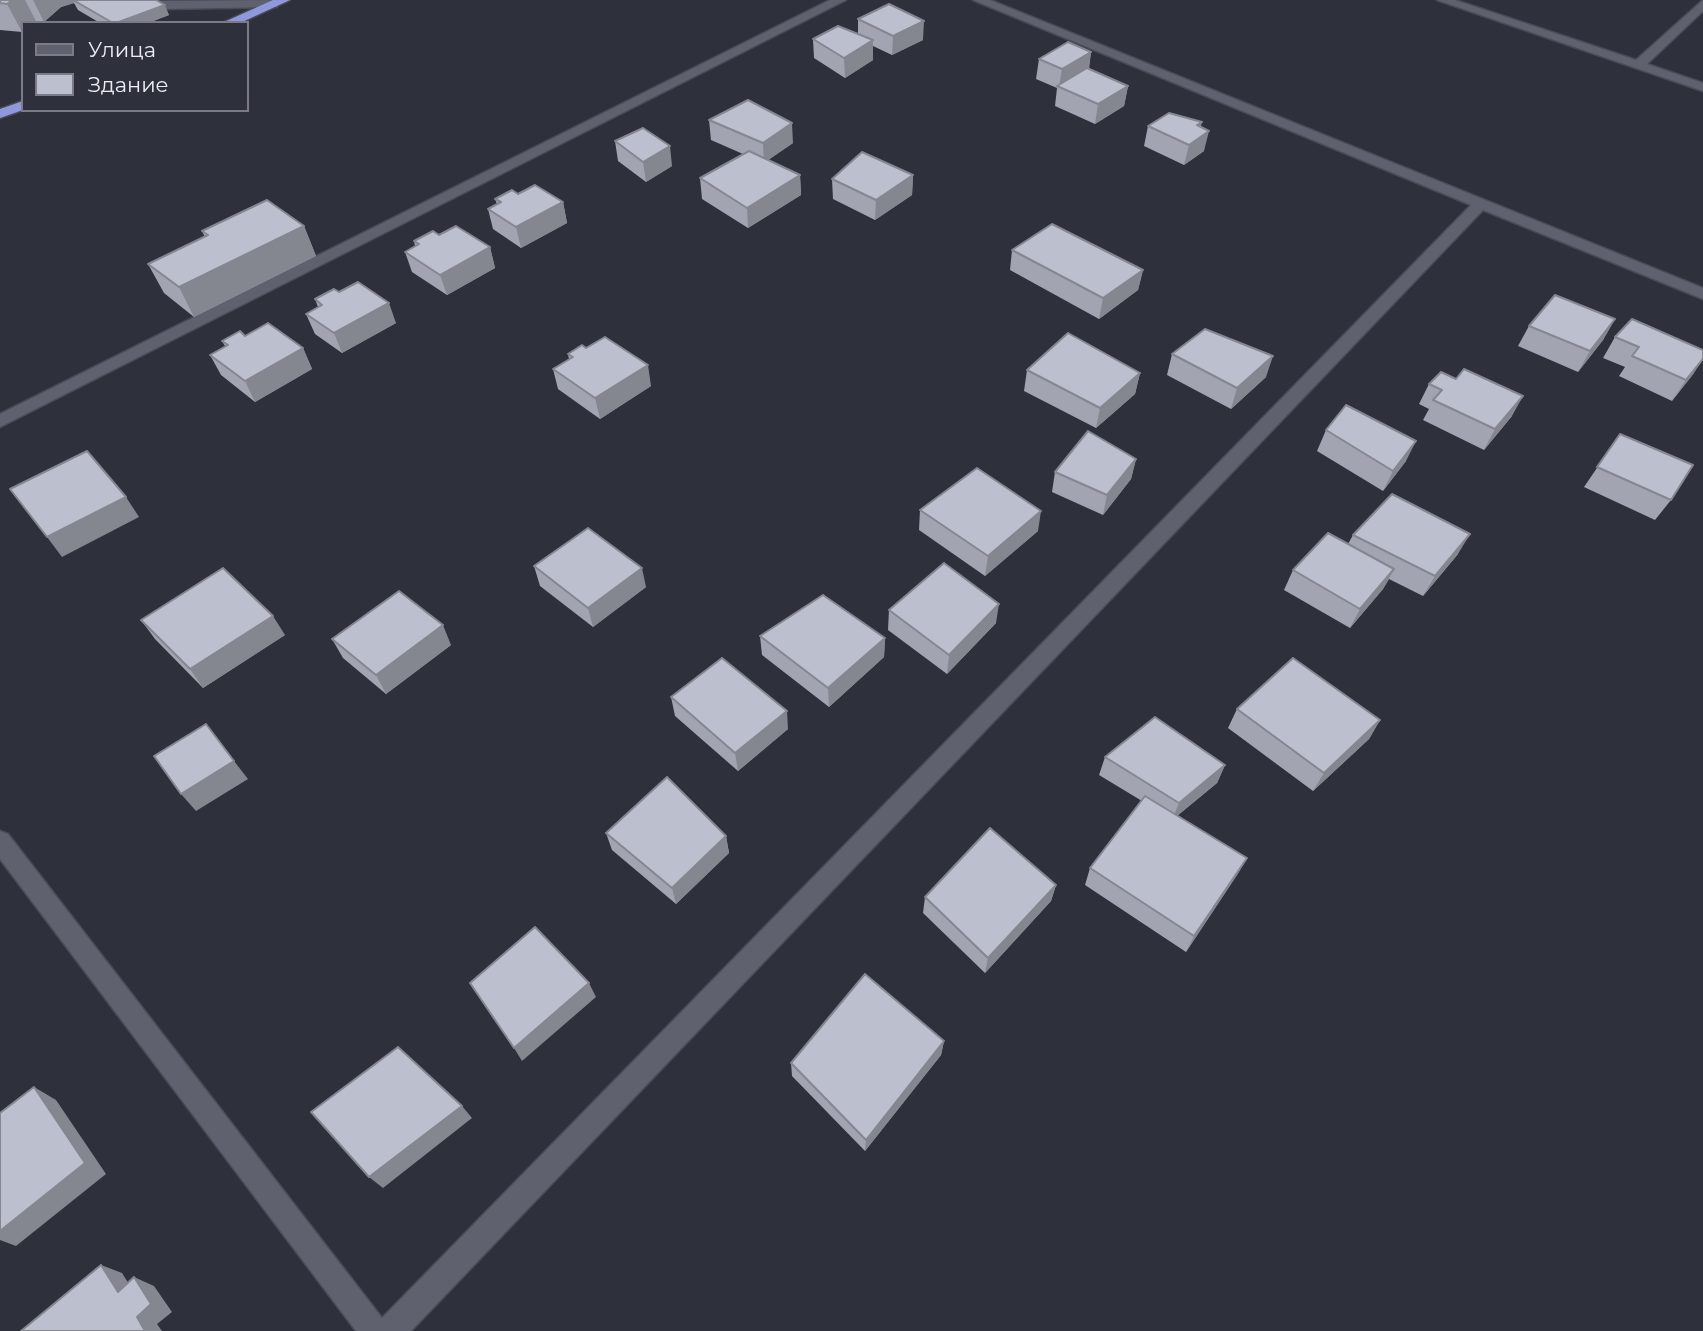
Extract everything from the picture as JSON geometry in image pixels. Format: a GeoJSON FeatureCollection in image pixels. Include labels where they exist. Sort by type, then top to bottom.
{"type":"FeatureCollection","features":[{"type":"Feature","properties":{"kind":"highway"},"geometry":{"type":"LineString","coordinates":[[230,21],[276,2]]}},
{"type":"Feature","properties":{"kind":"highway"},"geometry":{"type":"LineString","coordinates":[[0,113],[21,105]]}},
{"type":"Feature","properties":{"kind":"street"},"geometry":{"type":"LineString","coordinates":[[0,421],[840,0]]}},
{"type":"Feature","properties":{"kind":"street"},"geometry":{"type":"LineString","coordinates":[[979,0],[1703,294]]}},
{"type":"Feature","properties":{"kind":"street"},"geometry":{"type":"LineString","coordinates":[[1443,0],[1703,87]]}},
{"type":"Feature","properties":{"kind":"street"},"geometry":{"type":"LineString","coordinates":[[118,21],[161,5],[276,2]]}},
{"type":"Feature","properties":{"kind":"street"},"geometry":{"type":"LineString","coordinates":[[1638,65],[1703,4]]}},
{"type":"Feature","properties":{"kind":"street"},"geometry":{"type":"LineString","coordinates":[[390,1331],[1481,203]]}},
{"type":"Feature","properties":{"kind":"street"},"geometry":{"type":"LineString","coordinates":[[0,841],[374,1331]]}},
{"type":"Feature","properties":{"kind":"building"},"geometry":{"type":"Polygon","coordinates":[[[0,0],[12,0],[7,4],[0,3],[0,0]]]}},
{"type":"Feature","properties":{"kind":"building"},"geometry":{"type":"Polygon","coordinates":[[[73,0],[156,0],[165,5],[121,21],[110,21],[73,0]]]}},
{"type":"Feature","properties":{"kind":"building"},"geometry":{"type":"Polygon","coordinates":[[[889,4],[924,21],[893,36],[858,19],[889,4]]]}},
{"type":"Feature","properties":{"kind":"building"},"geometry":{"type":"Polygon","coordinates":[[[838,26],[873,40],[844,58],[813,39],[838,26]]]}},
{"type":"Feature","properties":{"kind":"building"},"geometry":{"type":"Polygon","coordinates":[[[1068,42],[1091,52],[1062,69],[1039,59],[1068,42]]]}},
{"type":"Feature","properties":{"kind":"building"},"geometry":{"type":"Polygon","coordinates":[[[1087,68],[1128,86],[1098,104],[1057,86],[1087,68]]]}},
{"type":"Feature","properties":{"kind":"building"},"geometry":{"type":"Polygon","coordinates":[[[748,100],[792,123],[763,143],[709,120],[748,100]]]}},
{"type":"Feature","properties":{"kind":"building"},"geometry":{"type":"Polygon","coordinates":[[[1169,113],[1202,122],[1197,125],[1209,131],[1189,145],[1148,126],[1169,113]]]}},
{"type":"Feature","properties":{"kind":"building"},"geometry":{"type":"Polygon","coordinates":[[[643,128],[670,146],[643,162],[615,141],[643,128]]]}},
{"type":"Feature","properties":{"kind":"building"},"geometry":{"type":"Polygon","coordinates":[[[749,151],[800,175],[747,208],[700,178],[749,151]]]}},
{"type":"Feature","properties":{"kind":"building"},"geometry":{"type":"Polygon","coordinates":[[[862,152],[913,175],[876,200],[832,179],[862,152]]]}},
{"type":"Feature","properties":{"kind":"building"},"geometry":{"type":"Polygon","coordinates":[[[535,185],[563,202],[516,227],[488,209],[501,202],[495,199],[512,190],[518,194],[535,185]]]}},
{"type":"Feature","properties":{"kind":"building"},"geometry":{"type":"Polygon","coordinates":[[[267,200],[304,226],[179,287],[148,264],[208,235],[202,231],[267,200]]]}},
{"type":"Feature","properties":{"kind":"building"},"geometry":{"type":"Polygon","coordinates":[[[1052,224],[1143,270],[1103,298],[1012,250],[1052,224]]]}},
{"type":"Feature","properties":{"kind":"building"},"geometry":{"type":"Polygon","coordinates":[[[456,226],[490,247],[440,275],[405,252],[419,244],[414,241],[433,231],[439,235],[456,226]]]}},
{"type":"Feature","properties":{"kind":"building"},"geometry":{"type":"Polygon","coordinates":[[[358,282],[389,303],[334,333],[306,314],[322,305],[315,299],[334,289],[339,292],[358,282]]]}},
{"type":"Feature","properties":{"kind":"building"},"geometry":{"type":"Polygon","coordinates":[[[1555,295],[1615,319],[1590,351],[1529,326],[1555,295]]]}},
{"type":"Feature","properties":{"kind":"building"},"geometry":{"type":"Polygon","coordinates":[[[1632,319],[1703,350],[1703,359],[1686,380],[1632,356],[1639,347],[1615,337],[1632,319]]]}},
{"type":"Feature","properties":{"kind":"building"},"geometry":{"type":"Polygon","coordinates":[[[268,323],[303,348],[245,381],[210,355],[228,345],[222,341],[240,331],[245,336],[268,323]]]}},
{"type":"Feature","properties":{"kind":"building"},"geometry":{"type":"Polygon","coordinates":[[[1205,329],[1273,356],[1237,388],[1172,354],[1205,329]]]}},
{"type":"Feature","properties":{"kind":"building"},"geometry":{"type":"Polygon","coordinates":[[[1068,333],[1140,373],[1100,408],[1027,370],[1068,333]]]}},
{"type":"Feature","properties":{"kind":"building"},"geometry":{"type":"Polygon","coordinates":[[[605,337],[648,365],[595,398],[553,369],[573,357],[568,354],[582,345],[586,348],[605,337]]]}},
{"type":"Feature","properties":{"kind":"building"},"geometry":{"type":"Polygon","coordinates":[[[1464,369],[1523,396],[1495,429],[1433,400],[1442,390],[1429,384],[1441,372],[1456,379],[1464,369]]]}},
{"type":"Feature","properties":{"kind":"building"},"geometry":{"type":"Polygon","coordinates":[[[1346,405],[1416,441],[1393,471],[1326,430],[1346,405]]]}},
{"type":"Feature","properties":{"kind":"building"},"geometry":{"type":"Polygon","coordinates":[[[1088,431],[1136,459],[1107,495],[1055,472],[1088,431]]]}},
{"type":"Feature","properties":{"kind":"building"},"geometry":{"type":"Polygon","coordinates":[[[1620,434],[1693,465],[1671,500],[1597,467],[1620,434]]]}},
{"type":"Feature","properties":{"kind":"building"},"geometry":{"type":"Polygon","coordinates":[[[87,451],[126,497],[47,537],[10,489],[87,451]]]}},
{"type":"Feature","properties":{"kind":"building"},"geometry":{"type":"Polygon","coordinates":[[[977,468],[1041,511],[988,556],[920,510],[977,468]]]}},
{"type":"Feature","properties":{"kind":"building"},"geometry":{"type":"Polygon","coordinates":[[[1392,494],[1470,534],[1435,576],[1353,535],[1392,494]]]}},
{"type":"Feature","properties":{"kind":"building"},"geometry":{"type":"Polygon","coordinates":[[[588,528],[642,568],[588,608],[534,566],[588,528]]]}},
{"type":"Feature","properties":{"kind":"building"},"geometry":{"type":"Polygon","coordinates":[[[1328,533],[1394,569],[1360,609],[1293,570],[1328,533]]]}},
{"type":"Feature","properties":{"kind":"building"},"geometry":{"type":"Polygon","coordinates":[[[944,563],[999,604],[949,655],[889,610],[944,563]]]}},
{"type":"Feature","properties":{"kind":"building"},"geometry":{"type":"Polygon","coordinates":[[[223,568],[273,616],[190,669],[141,620],[223,568]]]}},
{"type":"Feature","properties":{"kind":"building"},"geometry":{"type":"Polygon","coordinates":[[[399,591],[443,625],[376,675],[332,639],[399,591]]]}},
{"type":"Feature","properties":{"kind":"building"},"geometry":{"type":"Polygon","coordinates":[[[823,595],[885,638],[828,688],[760,636],[823,595]]]}},
{"type":"Feature","properties":{"kind":"building"},"geometry":{"type":"Polygon","coordinates":[[[722,658],[787,711],[735,753],[671,697],[722,658]]]}},
{"type":"Feature","properties":{"kind":"building"},"geometry":{"type":"Polygon","coordinates":[[[1293,658],[1380,720],[1324,773],[1237,709],[1293,658]]]}},
{"type":"Feature","properties":{"kind":"building"},"geometry":{"type":"Polygon","coordinates":[[[1155,717],[1225,765],[1179,803],[1105,757],[1155,717]]]}},
{"type":"Feature","properties":{"kind":"building"},"geometry":{"type":"Polygon","coordinates":[[[206,724],[234,761],[181,794],[154,756],[206,724]]]}},
{"type":"Feature","properties":{"kind":"building"},"geometry":{"type":"Polygon","coordinates":[[[667,777],[726,836],[672,888],[606,833],[667,777]]]}},
{"type":"Feature","properties":{"kind":"building"},"geometry":{"type":"Polygon","coordinates":[[[1145,796],[1247,858],[1194,936],[1090,868],[1145,796]]]}},
{"type":"Feature","properties":{"kind":"building"},"geometry":{"type":"Polygon","coordinates":[[[990,828],[1056,885],[988,958],[925,897],[990,828]]]}},
{"type":"Feature","properties":{"kind":"building"},"geometry":{"type":"Polygon","coordinates":[[[535,927],[589,983],[514,1048],[470,983],[535,927]]]}},
{"type":"Feature","properties":{"kind":"building"},"geometry":{"type":"Polygon","coordinates":[[[865,974],[944,1041],[866,1140],[791,1063],[865,974]]]}},
{"type":"Feature","properties":{"kind":"building"},"geometry":{"type":"Polygon","coordinates":[[[398,1047],[462,1106],[369,1177],[311,1112],[398,1047]]]}},
{"type":"Feature","properties":{"kind":"building"},"geometry":{"type":"Polygon","coordinates":[[[34,1087],[85,1163],[0,1231],[0,1113],[34,1087]]]}},
{"type":"Feature","properties":{"kind":"building"},"geometry":{"type":"Polygon","coordinates":[[[101,1265],[118,1292],[134,1277],[151,1304],[137,1317],[145,1331],[21,1331],[101,1265]]]}}]}
